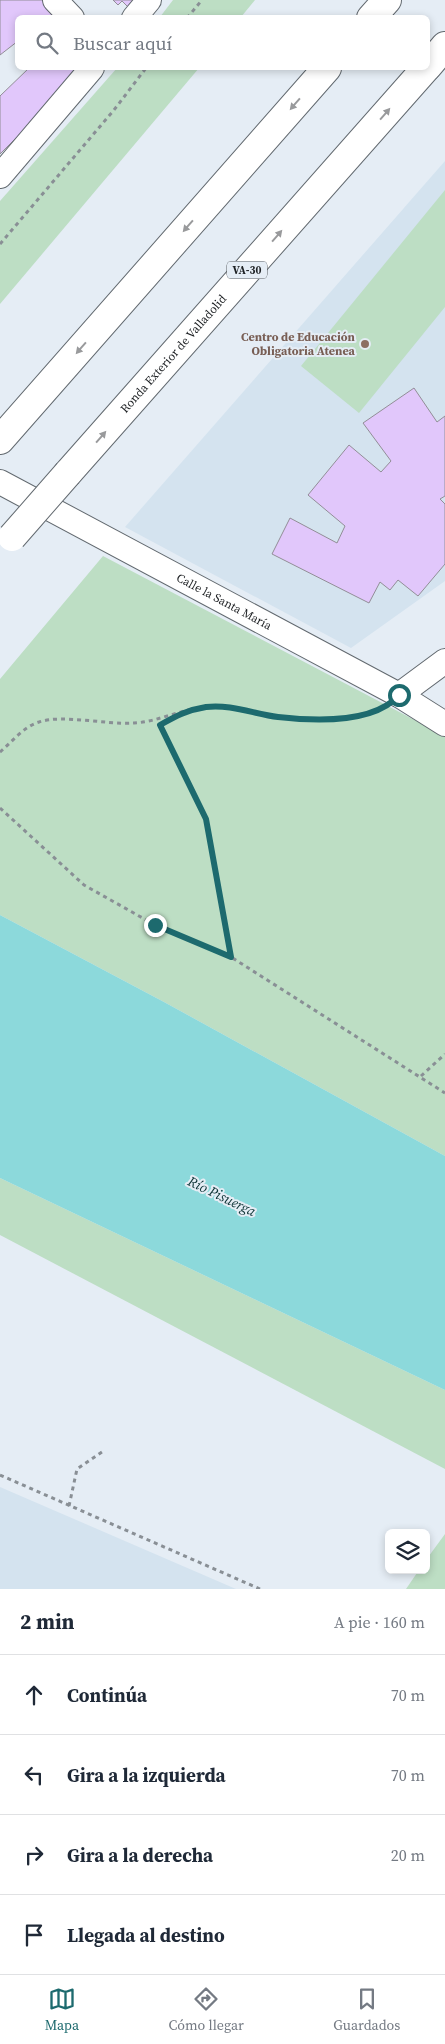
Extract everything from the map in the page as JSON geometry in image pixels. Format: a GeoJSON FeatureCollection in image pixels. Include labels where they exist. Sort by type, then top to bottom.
{"type":"FeatureCollection","features":[{"type":"Feature","properties":{"kind":"highway"},"geometry":{"type":"LineString","coordinates":[[374,15],[387,0]]}},
{"type":"Feature","properties":{"kind":"highway","name":"Ronda Exterior de Valladolid"},"geometry":{"type":"LineString","coordinates":[[430,64],[445,46]]}},
{"type":"Feature","properties":{"kind":"highway"},"geometry":{"type":"LineString","coordinates":[[1,438],[325,70]]}},
{"type":"Feature","properties":{"kind":"highway","name":"Ronda Exterior de Valladolid"},"geometry":{"type":"LineString","coordinates":[[6,544],[424,70]]}},
{"type":"Feature","properties":{"kind":"street"},"geometry":{"type":"LineString","coordinates":[[55,0],[69,15]]}},
{"type":"Feature","properties":{"kind":"street"},"geometry":{"type":"LineString","coordinates":[[136,15],[149,0]]}},
{"type":"Feature","properties":{"kind":"street"},"geometry":{"type":"LineString","coordinates":[[0,176],[90,70]]}},
{"type":"Feature","properties":{"kind":"street","name":"Calle la Santa María"},"geometry":{"type":"LineString","coordinates":[[0,482],[399,695],[445,724]]}},
{"type":"Feature","properties":{"kind":"street"},"geometry":{"type":"LineString","coordinates":[[399,695],[445,661]]}},
{"type":"Feature","properties":{"kind":"path"},"geometry":{"type":"LineString","coordinates":[[190,15],[202,0]]}},
{"type":"Feature","properties":{"kind":"path"},"geometry":{"type":"LineString","coordinates":[[0,244],[114,110],[144,70]]}},
{"type":"Feature","properties":{"kind":"path"},"geometry":{"type":"LineString","coordinates":[[0,752],[20,733],[39,722],[64,720],[134,724],[208,707],[240,709],[277,717],[338,719],[358,716],[378,709],[394,701],[399,695]]}},
{"type":"Feature","properties":{"kind":"path"},"geometry":{"type":"LineString","coordinates":[[184,711],[160,725],[206,819],[231,957]]}},
{"type":"Feature","properties":{"kind":"path"},"geometry":{"type":"LineString","coordinates":[[0,808],[84,885],[155,925],[231,957],[445,1093]]}},
{"type":"Feature","properties":{"kind":"path"},"geometry":{"type":"LineString","coordinates":[[421,1076],[445,1054]]}},
{"type":"Feature","properties":{"kind":"path"},"geometry":{"type":"LineString","coordinates":[[69,1506],[78,1469],[102,1452]]}},
{"type":"Feature","properties":{"kind":"path"},"geometry":{"type":"LineString","coordinates":[[0,1475],[260,1589]]}},
{"type":"Feature","properties":{"kind":"shaded area","name":"Centro de Educación Obligatoria Atenea"},"geometry":{"type":"Polygon","coordinates":[[[445,161],[445,581],[351,648],[125,527],[445,161]]]}},
{"type":"Feature","properties":{"kind":"shaded area"},"geometry":{"type":"Polygon","coordinates":[[[0,1487],[236,1589],[0,1589],[0,1487]]]}},
{"type":"Feature","properties":{"kind":"green space"},"geometry":{"type":"Polygon","coordinates":[[[173,0],[255,0],[243,15],[162,15],[173,0]]]}},
{"type":"Feature","properties":{"kind":"green space"},"geometry":{"type":"Polygon","coordinates":[[[115,70],[197,70],[0,304],[0,201],[115,70]]]}},
{"type":"Feature","properties":{"kind":"green space"},"geometry":{"type":"Polygon","coordinates":[[[445,190],[445,307],[359,413],[301,366],[445,190]]]}},
{"type":"Feature","properties":{"kind":"green space"},"geometry":{"type":"Polygon","coordinates":[[[103,556],[445,736],[445,1156],[164,1002],[0,915],[0,679],[103,556]]]}},
{"type":"Feature","properties":{"kind":"green space"},"geometry":{"type":"Polygon","coordinates":[[[0,1178],[445,1390],[445,1469],[0,1235],[0,1178]]]}},
{"type":"Feature","properties":{"kind":"green space"},"geometry":{"type":"Polygon","coordinates":[[[445,1534],[445,1589],[406,1589],[416,1574],[430,1574],[430,1555],[445,1534]]]}},
{"type":"Feature","properties":{"kind":"water","name":"Río Pisuerga"},"geometry":{"type":"Polygon","coordinates":[[[0,915],[164,1002],[445,1156],[445,1390],[0,1178],[0,915]]]}},
{"type":"Feature","properties":{"kind":"building"},"geometry":{"type":"Polygon","coordinates":[[[0,0],[42,0],[55,15],[15,15],[15,43],[0,55],[0,0]]]}},
{"type":"Feature","properties":{"kind":"building"},"geometry":{"type":"Polygon","coordinates":[[[113,0],[139,0],[130,9],[122,1],[118,5],[113,0]]]}},
{"type":"Feature","properties":{"kind":"building"},"geometry":{"type":"Polygon","coordinates":[[[27,70],[84,70],[0,154],[0,96],[27,70]]]}},
{"type":"Feature","properties":{"kind":"building"},"geometry":{"type":"Polygon","coordinates":[[[414,388],[437,422],[445,416],[445,496],[440,499],[445,504],[445,564],[418,596],[398,580],[390,590],[380,582],[369,603],[272,554],[290,518],[337,543],[345,526],[308,495],[349,445],[381,472],[391,461],[363,423],[414,388]]]}},
{"type":"Feature","properties":{"kind":"place","name":"Centro de Educación Obligatoria Atenea"},"geometry":{"type":"Point","coordinates":[365,344]}},
{"type":"Feature","properties":{"kind":"route"},"geometry":{"type":"LineString","coordinates":[[155,925],[231,957],[206,819],[160,725],[184,711],[208,707],[240,709],[277,717],[338,719],[358,716],[378,709],[394,701],[399,695]]}}]}
